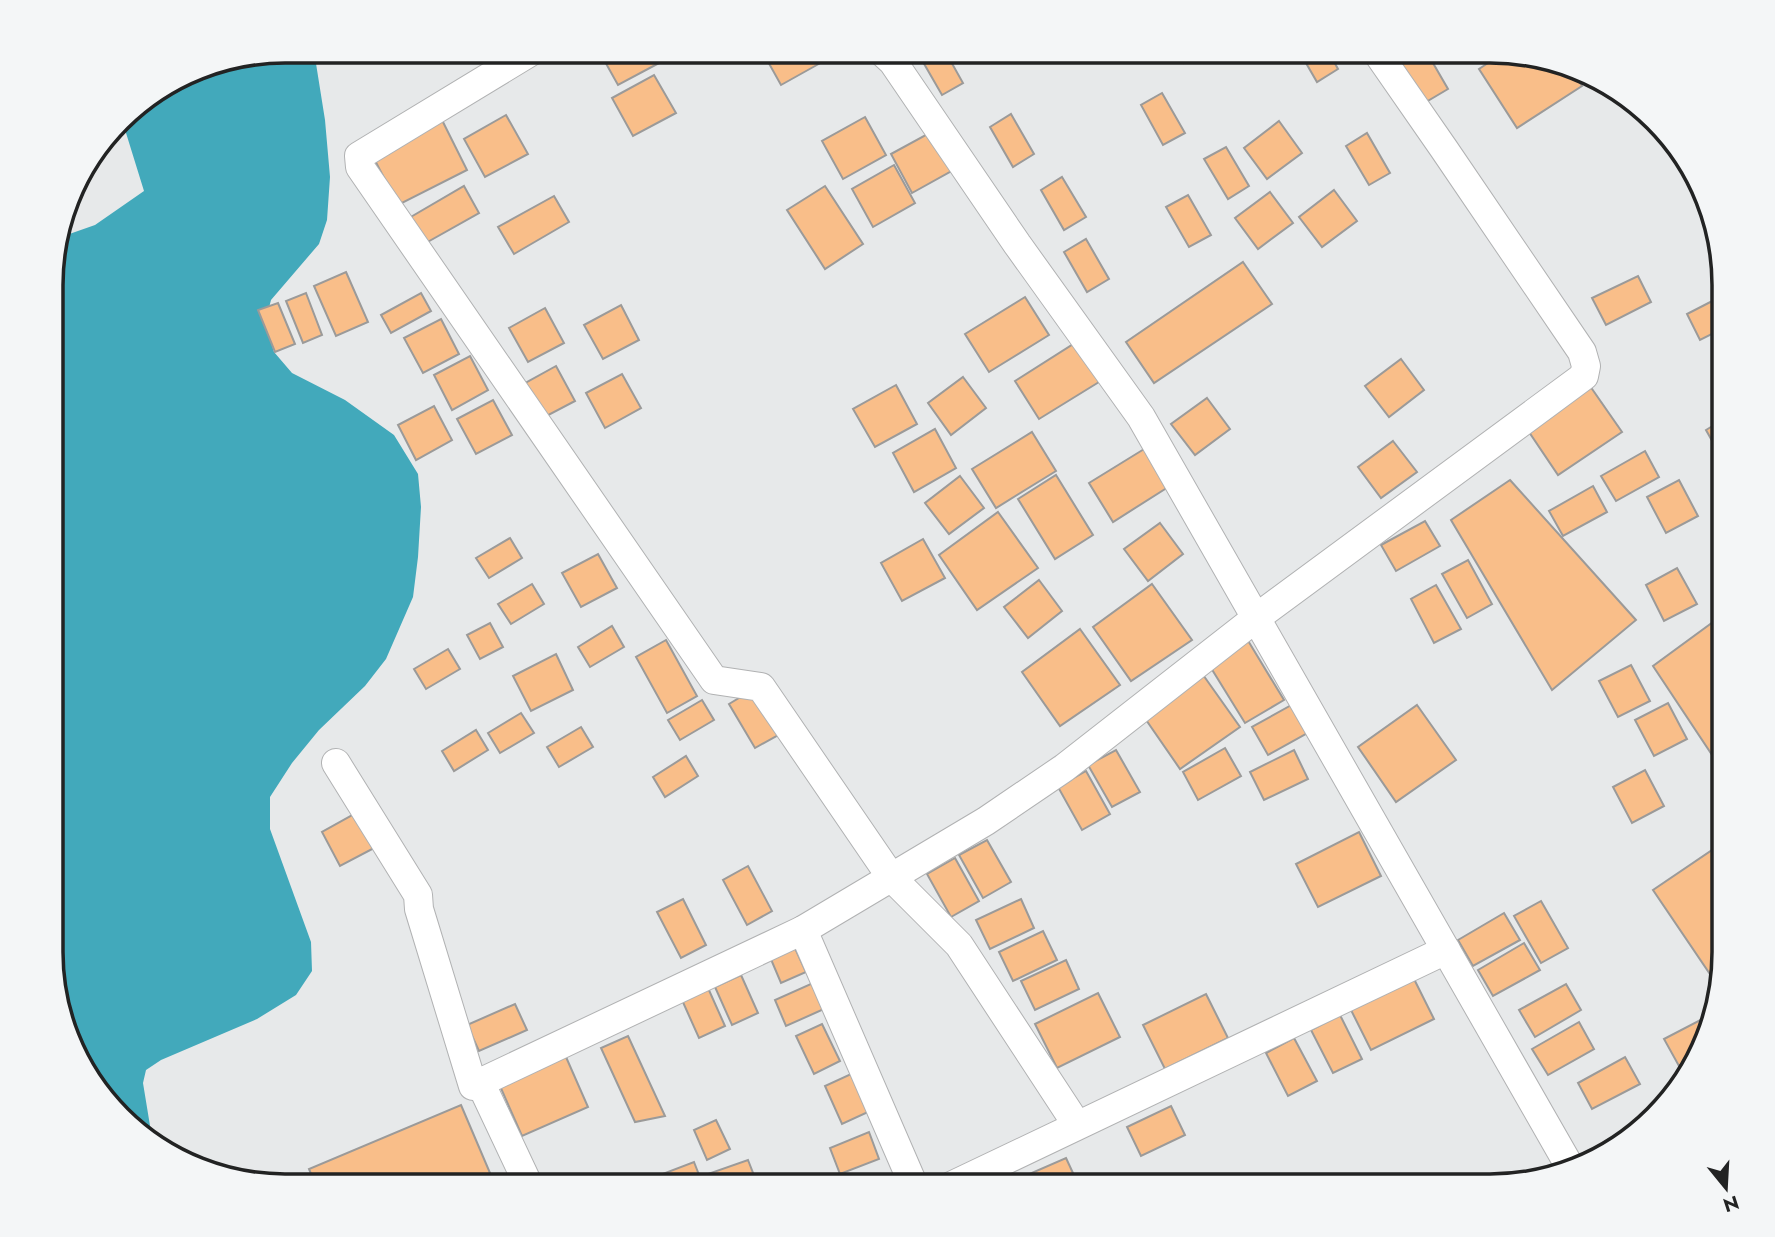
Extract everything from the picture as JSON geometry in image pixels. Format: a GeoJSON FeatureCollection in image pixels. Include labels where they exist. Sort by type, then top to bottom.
{"type":"FeatureCollection","features":[{"type":"Feature","properties":{"kind":"street"},"geometry":{"type":"LineString","coordinates":[[512,63],[359,156],[360,166],[714,680],[761,687],[891,877],[959,944],[1077,1125]]}},
{"type":"Feature","properties":{"kind":"street"},"geometry":{"type":"LineString","coordinates":[[894,63],[1017,244],[1141,416],[1566,1160]]}},
{"type":"Feature","properties":{"kind":"street"},"geometry":{"type":"LineString","coordinates":[[336,763],[418,895],[419,909],[473,1086],[803,930],[986,821],[1064,768],[1256,618],[1584,376],[1586,366],[1582,352],[1384,63]]}},
{"type":"Feature","properties":{"kind":"street"},"geometry":{"type":"LineString","coordinates":[[803,930],[909,1174]]}},
{"type":"Feature","properties":{"kind":"street"},"geometry":{"type":"LineString","coordinates":[[976,1174],[1446,950]]}},
{"type":"Feature","properties":{"kind":"street"},"geometry":{"type":"LineString","coordinates":[[480,1082],[522,1174]]}},
{"type":"Feature","properties":{"kind":"water"},"geometry":{"type":"Polygon","coordinates":[[[316,63],[330,177],[327,220],[319,244],[271,300],[265,323],[274,352],[292,373],[345,400],[394,435],[418,474],[421,507],[413,597],[386,659],[365,686],[319,730],[292,763],[270,797],[270,829],[311,942],[312,971],[296,995],[257,1019],[161,1060],[146,1070],[143,1083],[150,1128],[118,1098],[93,1063],[75,1023],[63,966],[65,256],[70,234],[95,225],[144,191],[126,131],[162,100],[200,80],[228,71],[256,65],[316,63]]]}},
{"type":"Feature","properties":{"kind":"building"},"geometry":{"type":"Polygon","coordinates":[[[606,63],[659,63],[618,85],[606,63]]]}},
{"type":"Feature","properties":{"kind":"building"},"geometry":{"type":"Polygon","coordinates":[[[769,63],[820,63],[781,85],[769,63]]]}},
{"type":"Feature","properties":{"kind":"building"},"geometry":{"type":"Polygon","coordinates":[[[924,63],[952,63],[963,83],[942,95],[924,63]]]}},
{"type":"Feature","properties":{"kind":"building"},"geometry":{"type":"Polygon","coordinates":[[[1306,63],[1335,63],[1338,69],[1317,82],[1306,63]]]}},
{"type":"Feature","properties":{"kind":"building"},"geometry":{"type":"Polygon","coordinates":[[[1388,63],[1433,63],[1448,89],[1409,112],[1388,63]]]}},
{"type":"Feature","properties":{"kind":"building"},"geometry":{"type":"Polygon","coordinates":[[[1488,63],[1533,67],[1575,80],[1582,86],[1517,128],[1479,69],[1488,63]]]}},
{"type":"Feature","properties":{"kind":"building"},"geometry":{"type":"Polygon","coordinates":[[[654,75],[676,113],[633,136],[612,98],[654,75]]]}},
{"type":"Feature","properties":{"kind":"building"},"geometry":{"type":"Polygon","coordinates":[[[1162,93],[1185,133],[1163,145],[1141,105],[1162,93]]]}},
{"type":"Feature","properties":{"kind":"building"},"geometry":{"type":"Polygon","coordinates":[[[437,110],[467,170],[398,205],[367,145],[437,110]]]}},
{"type":"Feature","properties":{"kind":"building"},"geometry":{"type":"Polygon","coordinates":[[[1011,114],[1034,154],[1013,167],[990,127],[1011,114]]]}},
{"type":"Feature","properties":{"kind":"building"},"geometry":{"type":"Polygon","coordinates":[[[506,115],[528,154],[485,177],[464,139],[506,115]]]}},
{"type":"Feature","properties":{"kind":"building"},"geometry":{"type":"Polygon","coordinates":[[[865,117],[886,155],[843,179],[822,141],[865,117]]]}},
{"type":"Feature","properties":{"kind":"building"},"geometry":{"type":"Polygon","coordinates":[[[1279,121],[1302,153],[1267,179],[1244,148],[1279,121]]]}},
{"type":"Feature","properties":{"kind":"building"},"geometry":{"type":"Polygon","coordinates":[[[933,131],[955,169],[912,193],[891,154],[933,131]]]}},
{"type":"Feature","properties":{"kind":"building"},"geometry":{"type":"Polygon","coordinates":[[[1367,133],[1390,173],[1369,185],[1346,146],[1367,133]]]}},
{"type":"Feature","properties":{"kind":"building"},"geometry":{"type":"Polygon","coordinates":[[[1226,147],[1249,186],[1228,199],[1204,159],[1226,147]]]}},
{"type":"Feature","properties":{"kind":"building"},"geometry":{"type":"Polygon","coordinates":[[[894,165],[915,203],[873,227],[852,189],[894,165]]]}},
{"type":"Feature","properties":{"kind":"building"},"geometry":{"type":"Polygon","coordinates":[[[1062,177],[1086,217],[1064,230],[1041,190],[1062,177]]]}},
{"type":"Feature","properties":{"kind":"building"},"geometry":{"type":"Polygon","coordinates":[[[464,186],[479,213],[424,244],[409,218],[464,186]]]}},
{"type":"Feature","properties":{"kind":"building"},"geometry":{"type":"Polygon","coordinates":[[[825,186],[863,244],[825,269],[787,210],[825,186]]]}},
{"type":"Feature","properties":{"kind":"building"},"geometry":{"type":"Polygon","coordinates":[[[1334,190],[1357,221],[1322,247],[1299,217],[1334,190]]]}},
{"type":"Feature","properties":{"kind":"building"},"geometry":{"type":"Polygon","coordinates":[[[1270,192],[1293,223],[1258,249],[1235,218],[1270,192]]]}},
{"type":"Feature","properties":{"kind":"building"},"geometry":{"type":"Polygon","coordinates":[[[1188,195],[1211,235],[1189,247],[1166,207],[1188,195]]]}},
{"type":"Feature","properties":{"kind":"building"},"geometry":{"type":"Polygon","coordinates":[[[554,196],[569,222],[514,254],[498,227],[554,196]]]}},
{"type":"Feature","properties":{"kind":"building"},"geometry":{"type":"Polygon","coordinates":[[[1086,239],[1109,279],[1087,292],[1064,252],[1086,239]]]}},
{"type":"Feature","properties":{"kind":"building"},"geometry":{"type":"Polygon","coordinates":[[[1243,262],[1272,304],[1154,383],[1126,342],[1243,262]]]}},
{"type":"Feature","properties":{"kind":"building"},"geometry":{"type":"Polygon","coordinates":[[[346,272],[368,322],[336,336],[314,286],[346,272]]]}},
{"type":"Feature","properties":{"kind":"building"},"geometry":{"type":"Polygon","coordinates":[[[1638,276],[1651,302],[1606,325],[1592,298],[1638,276]]]}},
{"type":"Feature","properties":{"kind":"building"},"geometry":{"type":"Polygon","coordinates":[[[306,293],[322,335],[303,343],[286,301],[306,293]]]}},
{"type":"Feature","properties":{"kind":"building"},"geometry":{"type":"Polygon","coordinates":[[[421,293],[431,311],[391,333],[381,315],[421,293]]]}},
{"type":"Feature","properties":{"kind":"building"},"geometry":{"type":"Polygon","coordinates":[[[1025,297],[1049,335],[989,372],[965,334],[1025,297]]]}},
{"type":"Feature","properties":{"kind":"building"},"geometry":{"type":"Polygon","coordinates":[[[1712,301],[1712,334],[1700,340],[1687,314],[1712,301]]]}},
{"type":"Feature","properties":{"kind":"building"},"geometry":{"type":"Polygon","coordinates":[[[278,303],[295,344],[275,352],[258,310],[278,303]]]}},
{"type":"Feature","properties":{"kind":"building"},"geometry":{"type":"Polygon","coordinates":[[[621,305],[639,340],[603,359],[584,325],[621,305]]]}},
{"type":"Feature","properties":{"kind":"building"},"geometry":{"type":"Polygon","coordinates":[[[545,308],[564,343],[528,362],[509,328],[545,308]]]}},
{"type":"Feature","properties":{"kind":"building"},"geometry":{"type":"Polygon","coordinates":[[[441,319],[459,354],[423,373],[404,338],[441,319]]]}},
{"type":"Feature","properties":{"kind":"building"},"geometry":{"type":"Polygon","coordinates":[[[1075,343],[1099,382],[1039,419],[1015,381],[1075,343]]]}},
{"type":"Feature","properties":{"kind":"building"},"geometry":{"type":"Polygon","coordinates":[[[470,356],[488,390],[452,410],[434,375],[470,356]]]}},
{"type":"Feature","properties":{"kind":"building"},"geometry":{"type":"Polygon","coordinates":[[[1401,359],[1424,390],[1389,417],[1365,386],[1401,359]]]}},
{"type":"Feature","properties":{"kind":"building"},"geometry":{"type":"Polygon","coordinates":[[[556,366],[575,401],[539,420],[520,386],[556,366]]]}},
{"type":"Feature","properties":{"kind":"building"},"geometry":{"type":"Polygon","coordinates":[[[622,374],[641,408],[605,428],[586,393],[622,374]]]}},
{"type":"Feature","properties":{"kind":"building"},"geometry":{"type":"Polygon","coordinates":[[[963,377],[986,408],[951,435],[928,403],[963,377]]]}},
{"type":"Feature","properties":{"kind":"building"},"geometry":{"type":"Polygon","coordinates":[[[896,385],[917,424],[875,447],[853,409],[896,385]]]}},
{"type":"Feature","properties":{"kind":"building"},"geometry":{"type":"Polygon","coordinates":[[[1590,386],[1622,432],[1558,475],[1527,429],[1590,386]]]}},
{"type":"Feature","properties":{"kind":"building"},"geometry":{"type":"Polygon","coordinates":[[[1207,398],[1230,429],[1195,455],[1171,424],[1207,398]]]}},
{"type":"Feature","properties":{"kind":"building"},"geometry":{"type":"Polygon","coordinates":[[[493,400],[512,435],[476,454],[457,419],[493,400]]]}},
{"type":"Feature","properties":{"kind":"building"},"geometry":{"type":"Polygon","coordinates":[[[434,406],[452,440],[416,460],[398,425],[434,406]]]}},
{"type":"Feature","properties":{"kind":"building"},"geometry":{"type":"Polygon","coordinates":[[[1712,426],[1712,441],[1706,430],[1712,426]]]}},
{"type":"Feature","properties":{"kind":"building"},"geometry":{"type":"Polygon","coordinates":[[[935,429],[956,468],[914,492],[893,453],[935,429]]]}},
{"type":"Feature","properties":{"kind":"building"},"geometry":{"type":"Polygon","coordinates":[[[1032,432],[1056,471],[996,508],[972,469],[1032,432]]]}},
{"type":"Feature","properties":{"kind":"building"},"geometry":{"type":"Polygon","coordinates":[[[1393,441],[1417,472],[1381,498],[1358,467],[1393,441]]]}},
{"type":"Feature","properties":{"kind":"building"},"geometry":{"type":"Polygon","coordinates":[[[1149,446],[1173,484],[1113,522],[1089,483],[1149,446]]]}},
{"type":"Feature","properties":{"kind":"building"},"geometry":{"type":"Polygon","coordinates":[[[1645,451],[1659,477],[1616,501],[1601,476],[1645,451]]]}},
{"type":"Feature","properties":{"kind":"building"},"geometry":{"type":"Polygon","coordinates":[[[1056,475],[1093,535],[1055,559],[1018,499],[1056,475]]]}},
{"type":"Feature","properties":{"kind":"building"},"geometry":{"type":"Polygon","coordinates":[[[960,476],[984,508],[949,534],[925,503],[960,476]]]}},
{"type":"Feature","properties":{"kind":"building"},"geometry":{"type":"Polygon","coordinates":[[[1510,480],[1636,620],[1552,690],[1451,520],[1510,480]]]}},
{"type":"Feature","properties":{"kind":"building"},"geometry":{"type":"Polygon","coordinates":[[[1679,480],[1698,516],[1666,533],[1647,497],[1679,480]]]}},
{"type":"Feature","properties":{"kind":"building"},"geometry":{"type":"Polygon","coordinates":[[[1593,486],[1607,512],[1563,536],[1549,511],[1593,486]]]}},
{"type":"Feature","properties":{"kind":"building"},"geometry":{"type":"Polygon","coordinates":[[[998,512],[1038,568],[977,610],[939,555],[998,512]]]}},
{"type":"Feature","properties":{"kind":"building"},"geometry":{"type":"Polygon","coordinates":[[[1425,521],[1440,546],[1396,571],[1381,545],[1425,521]]]}},
{"type":"Feature","properties":{"kind":"building"},"geometry":{"type":"Polygon","coordinates":[[[1160,523],[1183,554],[1148,581],[1124,549],[1160,523]]]}},
{"type":"Feature","properties":{"kind":"building"},"geometry":{"type":"Polygon","coordinates":[[[510,538],[522,558],[489,578],[476,558],[510,538]]]}},
{"type":"Feature","properties":{"kind":"building"},"geometry":{"type":"Polygon","coordinates":[[[923,539],[945,578],[902,601],[881,563],[923,539]]]}},
{"type":"Feature","properties":{"kind":"building"},"geometry":{"type":"Polygon","coordinates":[[[598,554],[617,588],[581,607],[562,573],[598,554]]]}},
{"type":"Feature","properties":{"kind":"building"},"geometry":{"type":"Polygon","coordinates":[[[1468,560],[1492,604],[1467,618],[1442,574],[1468,560]]]}},
{"type":"Feature","properties":{"kind":"building"},"geometry":{"type":"Polygon","coordinates":[[[1677,568],[1697,604],[1664,621],[1646,585],[1677,568]]]}},
{"type":"Feature","properties":{"kind":"building"},"geometry":{"type":"Polygon","coordinates":[[[1039,580],[1062,611],[1028,638],[1004,607],[1039,580]]]}},
{"type":"Feature","properties":{"kind":"building"},"geometry":{"type":"Polygon","coordinates":[[[532,584],[544,604],[511,624],[498,604],[532,584]]]}},
{"type":"Feature","properties":{"kind":"building"},"geometry":{"type":"Polygon","coordinates":[[[1152,584],[1192,640],[1131,681],[1093,627],[1152,584]]]}},
{"type":"Feature","properties":{"kind":"building"},"geometry":{"type":"Polygon","coordinates":[[[1436,585],[1461,629],[1434,643],[1411,599],[1436,585]]]}},
{"type":"Feature","properties":{"kind":"building"},"geometry":{"type":"Polygon","coordinates":[[[490,623],[503,647],[480,659],[467,635],[490,623]]]}},
{"type":"Feature","properties":{"kind":"building"},"geometry":{"type":"Polygon","coordinates":[[[1712,623],[1712,755],[1653,666],[1712,623]]]}},
{"type":"Feature","properties":{"kind":"building"},"geometry":{"type":"Polygon","coordinates":[[[612,626],[624,647],[590,667],[578,647],[612,626]]]}},
{"type":"Feature","properties":{"kind":"building"},"geometry":{"type":"Polygon","coordinates":[[[1080,629],[1120,685],[1060,726],[1022,672],[1080,629]]]}},
{"type":"Feature","properties":{"kind":"building"},"geometry":{"type":"Polygon","coordinates":[[[1247,639],[1284,700],[1245,723],[1208,663],[1247,639]]]}},
{"type":"Feature","properties":{"kind":"building"},"geometry":{"type":"Polygon","coordinates":[[[666,640],[697,696],[667,713],[636,657],[666,640]]]}},
{"type":"Feature","properties":{"kind":"building"},"geometry":{"type":"Polygon","coordinates":[[[448,649],[460,669],[426,689],[414,669],[448,649]]]}},
{"type":"Feature","properties":{"kind":"building"},"geometry":{"type":"Polygon","coordinates":[[[556,654],[573,690],[531,711],[513,676],[556,654]]]}},
{"type":"Feature","properties":{"kind":"building"},"geometry":{"type":"Polygon","coordinates":[[[1631,665],[1650,701],[1618,717],[1599,681],[1631,665]]]}},
{"type":"Feature","properties":{"kind":"building"},"geometry":{"type":"Polygon","coordinates":[[[1201,672],[1240,727],[1180,769],[1142,714],[1201,672]]]}},
{"type":"Feature","properties":{"kind":"building"},"geometry":{"type":"Polygon","coordinates":[[[754,689],[780,734],[755,748],[729,704],[754,689]]]}},
{"type":"Feature","properties":{"kind":"building"},"geometry":{"type":"Polygon","coordinates":[[[702,700],[714,720],[680,740],[668,720],[702,700]]]}},
{"type":"Feature","properties":{"kind":"building"},"geometry":{"type":"Polygon","coordinates":[[[1295,703],[1311,731],[1268,755],[1252,727],[1295,703]]]}},
{"type":"Feature","properties":{"kind":"building"},"geometry":{"type":"Polygon","coordinates":[[[1668,703],[1687,739],[1654,756],[1635,720],[1668,703]]]}},
{"type":"Feature","properties":{"kind":"building"},"geometry":{"type":"Polygon","coordinates":[[[1417,705],[1456,760],[1396,802],[1358,747],[1417,705]]]}},
{"type":"Feature","properties":{"kind":"building"},"geometry":{"type":"Polygon","coordinates":[[[521,713],[534,733],[500,753],[488,733],[521,713]]]}},
{"type":"Feature","properties":{"kind":"building"},"geometry":{"type":"Polygon","coordinates":[[[581,727],[593,747],[559,767],[547,747],[581,727]]]}},
{"type":"Feature","properties":{"kind":"building"},"geometry":{"type":"Polygon","coordinates":[[[476,730],[488,750],[454,771],[442,751],[476,730]]]}},
{"type":"Feature","properties":{"kind":"building"},"geometry":{"type":"Polygon","coordinates":[[[1225,748],[1241,776],[1198,800],[1183,772],[1225,748]]]}},
{"type":"Feature","properties":{"kind":"building"},"geometry":{"type":"Polygon","coordinates":[[[1116,750],[1140,792],[1112,807],[1088,765],[1116,750]]]}},
{"type":"Feature","properties":{"kind":"building"},"geometry":{"type":"Polygon","coordinates":[[[1294,750],[1308,779],[1264,800],[1250,772],[1294,750]]]}},
{"type":"Feature","properties":{"kind":"building"},"geometry":{"type":"Polygon","coordinates":[[[686,756],[698,776],[665,797],[653,777],[686,756]]]}},
{"type":"Feature","properties":{"kind":"building"},"geometry":{"type":"Polygon","coordinates":[[[1645,770],[1664,806],[1632,823],[1613,787],[1645,770]]]}},
{"type":"Feature","properties":{"kind":"building"},"geometry":{"type":"Polygon","coordinates":[[[1086,771],[1110,814],[1082,830],[1058,787],[1086,771]]]}},
{"type":"Feature","properties":{"kind":"building"},"geometry":{"type":"Polygon","coordinates":[[[358,812],[376,847],[340,866],[322,832],[358,812]]]}},
{"type":"Feature","properties":{"kind":"building"},"geometry":{"type":"Polygon","coordinates":[[[1359,832],[1381,876],[1318,907],[1296,864],[1359,832]]]}},
{"type":"Feature","properties":{"kind":"building"},"geometry":{"type":"Polygon","coordinates":[[[987,840],[1011,882],[983,898],[959,855],[987,840]]]}},
{"type":"Feature","properties":{"kind":"building"},"geometry":{"type":"Polygon","coordinates":[[[1712,850],[1711,975],[1653,890],[1712,850]]]}},
{"type":"Feature","properties":{"kind":"building"},"geometry":{"type":"Polygon","coordinates":[[[955,858],[979,901],[951,917],[927,874],[955,858]]]}},
{"type":"Feature","properties":{"kind":"building"},"geometry":{"type":"Polygon","coordinates":[[[748,866],[772,911],[747,925],[723,880],[748,866]]]}},
{"type":"Feature","properties":{"kind":"building"},"geometry":{"type":"Polygon","coordinates":[[[683,899],[706,945],[681,958],[657,912],[683,899]]]}},
{"type":"Feature","properties":{"kind":"building"},"geometry":{"type":"Polygon","coordinates":[[[1021,899],[1034,928],[990,949],[976,920],[1021,899]]]}},
{"type":"Feature","properties":{"kind":"building"},"geometry":{"type":"Polygon","coordinates":[[[1541,901],[1568,948],[1541,963],[1514,916],[1541,901]]]}},
{"type":"Feature","properties":{"kind":"building"},"geometry":{"type":"Polygon","coordinates":[[[1504,913],[1520,940],[1473,966],[1458,940],[1504,913]]]}},
{"type":"Feature","properties":{"kind":"building"},"geometry":{"type":"Polygon","coordinates":[[[1043,931],[1057,960],[1013,981],[999,952],[1043,931]]]}},
{"type":"Feature","properties":{"kind":"building"},"geometry":{"type":"Polygon","coordinates":[[[1524,943],[1540,970],[1493,996],[1478,970],[1524,943]]]}},
{"type":"Feature","properties":{"kind":"building"},"geometry":{"type":"Polygon","coordinates":[[[794,946],[806,972],[781,983],[770,957],[794,946]]]}},
{"type":"Feature","properties":{"kind":"building"},"geometry":{"type":"Polygon","coordinates":[[[1066,960],[1079,989],[1035,1010],[1021,981],[1066,960]]]}},
{"type":"Feature","properties":{"kind":"building"},"geometry":{"type":"Polygon","coordinates":[[[741,975],[758,1013],[732,1025],[715,987],[741,975]]]}},
{"type":"Feature","properties":{"kind":"building"},"geometry":{"type":"Polygon","coordinates":[[[1412,975],[1434,1019],[1371,1050],[1349,1006],[1412,975]]]}},
{"type":"Feature","properties":{"kind":"building"},"geometry":{"type":"Polygon","coordinates":[[[813,983],[824,1009],[786,1026],[775,1000],[813,983]]]}},
{"type":"Feature","properties":{"kind":"building"},"geometry":{"type":"Polygon","coordinates":[[[1566,984],[1581,1010],[1535,1037],[1519,1010],[1566,984]]]}},
{"type":"Feature","properties":{"kind":"building"},"geometry":{"type":"Polygon","coordinates":[[[708,988],[725,1026],[699,1038],[682,1000],[708,988]]]}},
{"type":"Feature","properties":{"kind":"building"},"geometry":{"type":"Polygon","coordinates":[[[1098,993],[1120,1037],[1057,1068],[1035,1024],[1098,993]]]}},
{"type":"Feature","properties":{"kind":"building"},"geometry":{"type":"Polygon","coordinates":[[[1206,994],[1228,1038],[1165,1069],[1143,1025],[1206,994]]]}},
{"type":"Feature","properties":{"kind":"building"},"geometry":{"type":"Polygon","coordinates":[[[515,1004],[527,1030],[479,1051],[467,1025],[515,1004]]]}},
{"type":"Feature","properties":{"kind":"building"},"geometry":{"type":"Polygon","coordinates":[[[1340,1015],[1362,1059],[1333,1073],[1311,1030],[1340,1015]]]}},
{"type":"Feature","properties":{"kind":"building"},"geometry":{"type":"Polygon","coordinates":[[[1701,1020],[1679,1066],[1664,1039],[1701,1020]]]}},
{"type":"Feature","properties":{"kind":"building"},"geometry":{"type":"Polygon","coordinates":[[[1579,1022],[1594,1049],[1548,1075],[1532,1049],[1579,1022]]]}},
{"type":"Feature","properties":{"kind":"building"},"geometry":{"type":"Polygon","coordinates":[[[822,1024],[840,1061],[814,1074],[796,1036],[822,1024]]]}},
{"type":"Feature","properties":{"kind":"building"},"geometry":{"type":"Polygon","coordinates":[[[628,1036],[665,1116],[635,1122],[601,1048],[628,1036]]]}},
{"type":"Feature","properties":{"kind":"building"},"geometry":{"type":"Polygon","coordinates":[[[1294,1038],[1317,1081],[1288,1096],[1266,1053],[1294,1038]]]}},
{"type":"Feature","properties":{"kind":"building"},"geometry":{"type":"Polygon","coordinates":[[[566,1057],[588,1107],[522,1136],[500,1086],[566,1057]]]}},
{"type":"Feature","properties":{"kind":"building"},"geometry":{"type":"Polygon","coordinates":[[[1625,1057],[1640,1084],[1592,1109],[1578,1083],[1625,1057]]]}},
{"type":"Feature","properties":{"kind":"building"},"geometry":{"type":"Polygon","coordinates":[[[851,1074],[868,1112],[842,1124],[825,1086],[851,1074]]]}},
{"type":"Feature","properties":{"kind":"building"},"geometry":{"type":"Polygon","coordinates":[[[461,1105],[490,1174],[311,1174],[309,1169],[461,1105]]]}},
{"type":"Feature","properties":{"kind":"building"},"geometry":{"type":"Polygon","coordinates":[[[1171,1106],[1185,1135],[1141,1156],[1127,1127],[1171,1106]]]}},
{"type":"Feature","properties":{"kind":"building"},"geometry":{"type":"Polygon","coordinates":[[[716,1120],[730,1149],[707,1160],[694,1130],[716,1120]]]}},
{"type":"Feature","properties":{"kind":"building"},"geometry":{"type":"Polygon","coordinates":[[[869,1132],[879,1159],[840,1174],[830,1148],[869,1132]]]}},
{"type":"Feature","properties":{"kind":"building"},"geometry":{"type":"Polygon","coordinates":[[[1066,1158],[1073,1174],[1029,1174],[1066,1158]]]}},
{"type":"Feature","properties":{"kind":"building"},"geometry":{"type":"Polygon","coordinates":[[[748,1160],[753,1174],[708,1174],[748,1160]]]}},
{"type":"Feature","properties":{"kind":"building"},"geometry":{"type":"Polygon","coordinates":[[[694,1162],[699,1174],[662,1174],[694,1162]]]}}]}
